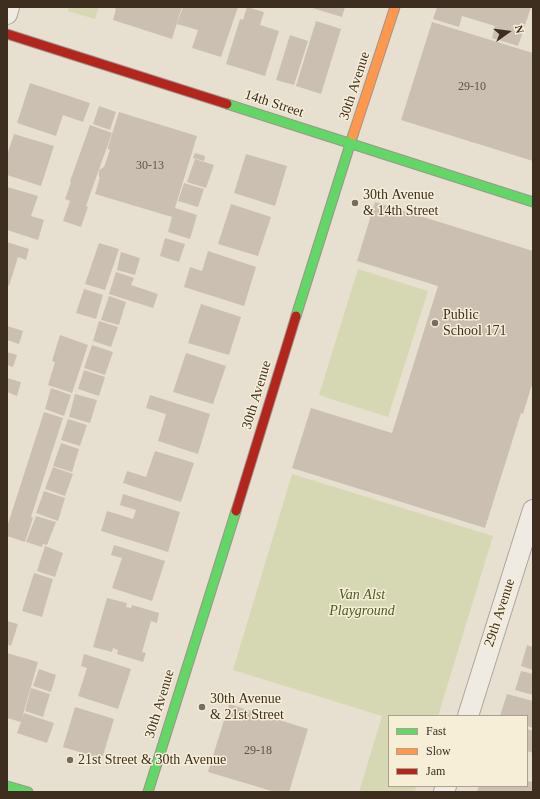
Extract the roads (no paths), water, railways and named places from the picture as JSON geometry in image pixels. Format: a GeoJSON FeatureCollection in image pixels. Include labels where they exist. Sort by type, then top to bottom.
{"type":"FeatureCollection","features":[{"type":"Feature","properties":{"kind":"street"},"geometry":{"type":"LineString","coordinates":[[7,14],[9,7]]}},
{"type":"Feature","properties":{"kind":"street","name":"30th Avenue"},"geometry":{"type":"LineString","coordinates":[[148,792],[395,7]]}},
{"type":"Feature","properties":{"kind":"street","name":"14th Street"},"geometry":{"type":"LineString","coordinates":[[7,34],[533,202]]}},
{"type":"Feature","properties":{"kind":"street","name":"29th Avenue"},"geometry":{"type":"LineString","coordinates":[[468,715],[533,510]]}},
{"type":"Feature","properties":{"kind":"street"},"geometry":{"type":"LineString","coordinates":[[7,786],[28,792]]}},
{"type":"Feature","properties":{"kind":"place","name":"30th Avenue & 14th Street"},"geometry":{"type":"Point","coordinates":[355,203]}},
{"type":"Feature","properties":{"kind":"place","name":"Public School 171"},"geometry":{"type":"Point","coordinates":[435,323]}},
{"type":"Feature","properties":{"kind":"place","name":"30th Avenue & 21st Street"},"geometry":{"type":"Point","coordinates":[202,707]}},
{"type":"Feature","properties":{"kind":"place","name":"21st Street & 30th Avenue"},"geometry":{"type":"Point","coordinates":[70,760]}},
{"type":"Feature","properties":{"kind":"park label","name":"Van Alst Playground"},"geometry":{"type":"Point","coordinates":[362,604]}}]}
